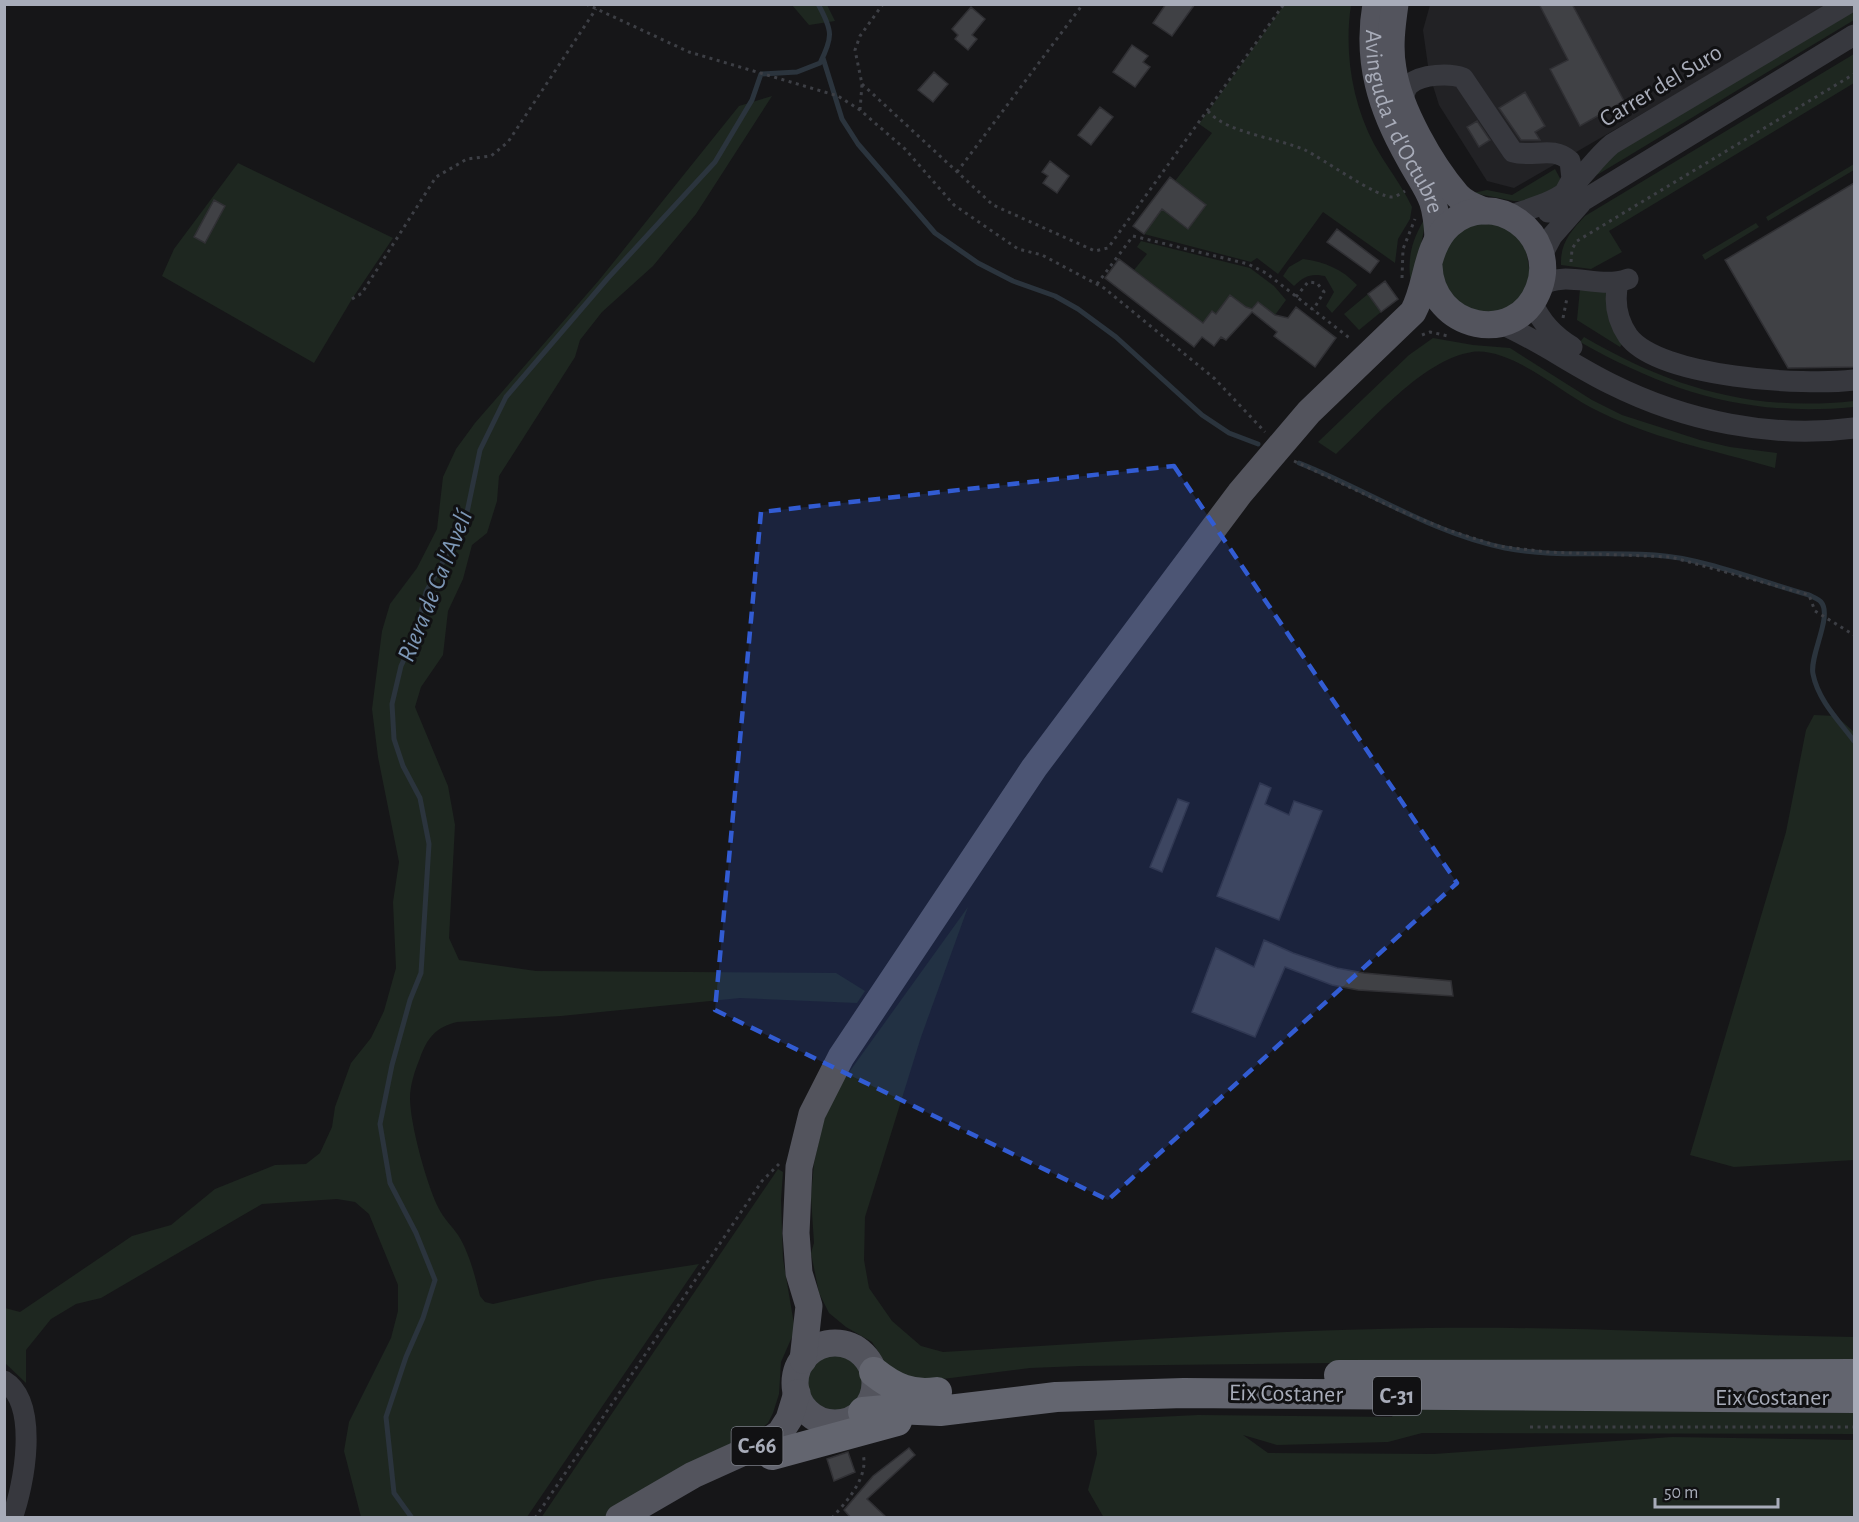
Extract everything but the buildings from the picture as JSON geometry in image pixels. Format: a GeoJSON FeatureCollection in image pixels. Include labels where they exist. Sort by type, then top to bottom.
{"type":"FeatureCollection","features":[{"type":"Feature","properties":{"kind":"highway","name":"Eix Costaner"},"geometry":{"type":"LineString","coordinates":[[874,1372],[896,1388],[919,1393],[1018,1382],[1124,1377],[1854,1374]]}},
{"type":"Feature","properties":{"kind":"highway","name":"Eix Costaner"},"geometry":{"type":"LineString","coordinates":[[772,1455],[857,1424],[1056,1397],[1184,1393],[1854,1398]]}},
{"type":"Feature","properties":{"kind":"main road","name":"Avinguda 1 d'Octubre"},"geometry":{"type":"LineString","coordinates":[[1376,4],[1373,70],[1380,97],[1398,139],[1435,202],[1438,238]]}},
{"type":"Feature","properties":{"kind":"main road","name":"Avinguda 1 d'Octubre"},"geometry":{"type":"LineString","coordinates":[[1395,4],[1392,68],[1402,102],[1424,147],[1458,196],[1469,205],[1504,216]]}},
{"type":"Feature","properties":{"kind":"main road"},"geometry":{"type":"LineString","coordinates":[[1438,238],[1462,217],[1504,216],[1534,236],[1542,255],[1543,268],[1536,294],[1517,316],[1499,324]]}},
{"type":"Feature","properties":{"kind":"main road","name":"C-31"},"geometry":{"type":"LineString","coordinates":[[1406,335],[1413,312],[1421,297],[1438,238]]}},
{"type":"Feature","properties":{"kind":"main road","name":"C-31"},"geometry":{"type":"LineString","coordinates":[[1430,266],[1436,294],[1456,327]]}},
{"type":"Feature","properties":{"kind":"main road","name":"C-31"},"geometry":{"type":"LineString","coordinates":[[874,1372],[864,1355],[825,1326],[809,1306],[799,1273],[796,1191],[802,1154],[812,1114],[841,1057],[1034,768],[1240,493],[1309,412],[1406,335],[1413,324],[1456,327],[1499,324]]}},
{"type":"Feature","properties":{"kind":"main road","name":"C-31"},"geometry":{"type":"LineString","coordinates":[[797,1393],[795,1382],[802,1360],[809,1306]]}},
{"type":"Feature","properties":{"kind":"main road"},"geometry":{"type":"LineString","coordinates":[[802,1360],[822,1345],[847,1344]]}},
{"type":"Feature","properties":{"kind":"main road"},"geometry":{"type":"LineString","coordinates":[[797,1393],[810,1414],[821,1420],[857,1424],[872,1401],[875,1387],[874,1372]]}},
{"type":"Feature","properties":{"kind":"main road","name":"C-66"},"geometry":{"type":"LineString","coordinates":[[619,1518],[693,1474],[768,1441],[780,1433],[789,1419],[797,1393]]}},
{"type":"Feature","properties":{"kind":"main road","name":"C-66"},"geometry":{"type":"LineString","coordinates":[[651,1518],[729,1474],[772,1455],[809,1432],[821,1420]]}},
{"type":"Feature","properties":{"kind":"street","name":"Carrer del Suro"},"geometry":{"type":"LineString","coordinates":[[1542,255],[1593,160],[1611,144],[1846,4]]}},
{"type":"Feature","properties":{"kind":"street"},"geometry":{"type":"LineString","coordinates":[[1504,216],[1575,196],[1854,35]]}},
{"type":"Feature","properties":{"kind":"street"},"geometry":{"type":"LineString","coordinates":[[1402,102],[1410,84],[1454,75],[1470,84],[1513,152],[1525,155],[1557,152],[1570,161],[1575,196]]}},
{"type":"Feature","properties":{"kind":"street"},"geometry":{"type":"LineString","coordinates":[[1854,380],[1818,383],[1759,380],[1708,371],[1645,349],[1628,335],[1617,310],[1623,281],[1606,284],[1551,279],[1536,294],[1538,316],[1553,334],[1617,374],[1661,392],[1709,407],[1758,416],[1817,419],[1854,416]]}},
{"type":"Feature","properties":{"kind":"street"},"geometry":{"type":"LineString","coordinates":[[1499,324],[1536,340],[1611,385],[1684,413],[1737,425],[1785,430],[1854,428]]}},
{"type":"Feature","properties":{"kind":"street"},"geometry":{"type":"LineString","coordinates":[[4,1381],[19,1400],[26,1433],[25,1472],[21,1493],[12,1518]]}},
{"type":"Feature","properties":{"kind":"path"},"geometry":{"type":"LineString","coordinates":[[586,4],[689,52],[838,96],[860,110],[905,149],[954,205],[1018,249],[1042,255],[1097,284],[1215,379],[1277,449],[1396,509],[1448,530],[1498,546],[1547,552],[1671,557],[1809,595],[1815,611],[1854,635]]}},
{"type":"Feature","properties":{"kind":"path"},"geometry":{"type":"LineString","coordinates":[[860,110],[862,84],[855,50],[860,36],[883,4]]}},
{"type":"Feature","properties":{"kind":"path"},"geometry":{"type":"LineString","coordinates":[[957,172],[1083,4]]}},
{"type":"Feature","properties":{"kind":"path"},"geometry":{"type":"LineString","coordinates":[[862,84],[993,205],[1095,251],[1108,248],[1284,4]]}},
{"type":"Feature","properties":{"kind":"path"},"geometry":{"type":"LineString","coordinates":[[352,298],[362,293],[436,177],[467,159],[491,156],[508,142],[596,9]]}},
{"type":"Feature","properties":{"kind":"path"},"geometry":{"type":"LineString","coordinates":[[1569,279],[1572,249],[1577,241],[1854,74]]}},
{"type":"Feature","properties":{"kind":"path"},"geometry":{"type":"LineString","coordinates":[[1208,111],[1212,116],[1230,126],[1304,150],[1338,167],[1380,195],[1394,197],[1409,188]]}},
{"type":"Feature","properties":{"kind":"path"},"geometry":{"type":"LineString","coordinates":[[1097,284],[1133,236],[1248,264],[1266,273],[1356,343]]}},
{"type":"Feature","properties":{"kind":"path"},"geometry":{"type":"LineString","coordinates":[[1296,297],[1308,282],[1317,283],[1324,292],[1313,310]]}},
{"type":"Feature","properties":{"kind":"path"},"geometry":{"type":"LineString","coordinates":[[1406,335],[1456,327]]}},
{"type":"Feature","properties":{"kind":"path"},"geometry":{"type":"LineString","coordinates":[[535,1518],[762,1181],[775,1166],[802,1154]]}},
{"type":"Feature","properties":{"kind":"path"},"geometry":{"type":"LineString","coordinates":[[832,1518],[846,1503],[863,1473],[865,1455],[857,1424]]}},
{"type":"Feature","properties":{"kind":"path"},"geometry":{"type":"LineString","coordinates":[[1530,1427],[1854,1427]]}},
{"type":"Feature","properties":{"kind":"highlighted area"},"geometry":{"type":"Polygon","coordinates":[[[1174,466],[1457,883],[1108,1200],[715,1010],[761,512],[1174,466]]]}},
{"type":"Feature","properties":{"kind":"shaded area"},"geometry":{"type":"Polygon","coordinates":[[[792,5],[827,5],[835,21],[809,25],[792,5]]]}},
{"type":"Feature","properties":{"kind":"shaded area"},"geometry":{"type":"Polygon","coordinates":[[[1284,5],[1351,5],[1349,59],[1360,111],[1374,144],[1412,207],[1410,219],[1398,239],[1395,263],[1323,212],[1278,274],[1257,258],[1251,262],[1144,234],[1162,209],[1188,229],[1206,205],[1175,181],[1212,133],[1199,124],[1284,5]]]}},
{"type":"Feature","properties":{"kind":"shaded area"},"geometry":{"type":"Polygon","coordinates":[[[1430,5],[1830,5],[1514,188],[1487,181],[1439,105],[1429,73],[1423,30],[1430,5]]]}},
{"type":"Feature","properties":{"kind":"shaded area"},"geometry":{"type":"Polygon","coordinates":[[[1854,10],[1854,20],[1582,184],[1598,163],[1854,10]]]}},
{"type":"Feature","properties":{"kind":"shaded area"},"geometry":{"type":"Polygon","coordinates":[[[1854,54],[1854,83],[1609,231],[1622,252],[1591,269],[1561,265],[1564,244],[1585,216],[1854,54]]]}},
{"type":"Feature","properties":{"kind":"shaded area"},"geometry":{"type":"Polygon","coordinates":[[[772,96],[696,214],[653,266],[602,312],[580,340],[575,357],[499,476],[497,501],[487,533],[472,545],[463,579],[448,611],[443,655],[421,687],[415,707],[448,786],[455,825],[449,938],[459,960],[536,971],[836,973],[865,991],[857,1003],[740,998],[561,1016],[457,1022],[438,1030],[429,1039],[418,1063],[411,1088],[411,1109],[416,1138],[434,1199],[462,1242],[480,1296],[485,1302],[493,1304],[597,1280],[699,1264],[527,1517],[361,1517],[344,1451],[349,1422],[391,1338],[398,1311],[398,1285],[369,1214],[355,1202],[337,1199],[262,1204],[101,1298],[76,1304],[51,1319],[26,1350],[26,1383],[5,1363],[5,1308],[20,1312],[132,1236],[171,1225],[215,1189],[275,1165],[306,1164],[320,1153],[332,1127],[335,1107],[351,1063],[371,1038],[384,1011],[396,968],[393,902],[399,862],[378,757],[372,709],[382,631],[390,604],[417,568],[437,529],[443,477],[456,449],[475,423],[600,279],[739,106],[772,96]]]}},
{"type":"Feature","properties":{"kind":"shaded area"},"geometry":{"type":"Polygon","coordinates":[[[238,163],[393,238],[352,299],[314,363],[162,276],[174,249],[238,163]]]}},
{"type":"Feature","properties":{"kind":"shaded area"},"geometry":{"type":"Polygon","coordinates":[[[1854,164],[1854,170],[1768,221],[1766,217],[1854,164]]]}},
{"type":"Feature","properties":{"kind":"shaded area"},"geometry":{"type":"Polygon","coordinates":[[[1555,169],[1563,184],[1534,202],[1514,201],[1473,193],[1487,190],[1512,195],[1555,169]]]}},
{"type":"Feature","properties":{"kind":"shaded area"},"geometry":{"type":"Polygon","coordinates":[[[1427,215],[1412,289],[1411,250],[1427,215]]]}},
{"type":"Feature","properties":{"kind":"shaded area"},"geometry":{"type":"Polygon","coordinates":[[[1483,218],[1524,236],[1531,281],[1513,304],[1495,312],[1480,312],[1466,307],[1454,298],[1445,286],[1440,272],[1439,258],[1447,240],[1483,218]]]}},
{"type":"Feature","properties":{"kind":"shaded area"},"geometry":{"type":"Polygon","coordinates":[[[1756,223],[1759,227],[1705,260],[1702,255],[1756,223]]]}},
{"type":"Feature","properties":{"kind":"shaded area"},"geometry":{"type":"Polygon","coordinates":[[[1141,241],[1250,268],[1274,286],[1286,300],[1275,315],[1258,302],[1251,311],[1216,314],[1212,311],[1203,323],[1134,270],[1147,254],[1137,247],[1141,241]]]}},
{"type":"Feature","properties":{"kind":"shaded area"},"geometry":{"type":"Polygon","coordinates":[[[1303,259],[1333,267],[1357,285],[1332,313],[1326,306],[1334,292],[1325,276],[1308,276],[1294,286],[1283,276],[1289,267],[1303,259]]]}},
{"type":"Feature","properties":{"kind":"shaded area"},"geometry":{"type":"Polygon","coordinates":[[[1580,289],[1610,292],[1623,343],[1620,347],[1577,320],[1580,289]]]}},
{"type":"Feature","properties":{"kind":"shaded area"},"geometry":{"type":"Polygon","coordinates":[[[1368,294],[1381,312],[1359,330],[1344,314],[1368,294]]]}},
{"type":"Feature","properties":{"kind":"shaded area"},"geometry":{"type":"Polygon","coordinates":[[[1584,337],[1649,370],[1681,383],[1714,392],[1781,403],[1817,404],[1854,401],[1854,407],[1780,408],[1712,397],[1679,388],[1614,360],[1580,342],[1584,337]]]}},
{"type":"Feature","properties":{"kind":"shaded area"},"geometry":{"type":"Polygon","coordinates":[[[1433,338],[1510,348],[1592,400],[1622,415],[1700,440],[1730,447],[1777,453],[1775,468],[1658,435],[1612,418],[1577,400],[1518,363],[1487,352],[1472,352],[1453,357],[1416,379],[1336,454],[1318,442],[1409,355],[1433,338]]]}},
{"type":"Feature","properties":{"kind":"shaded area"},"geometry":{"type":"Polygon","coordinates":[[[1814,715],[1836,716],[1854,732],[1854,1160],[1734,1167],[1690,1155],[1786,832],[1806,730],[1814,715]]]}},
{"type":"Feature","properties":{"kind":"shaded area"},"geometry":{"type":"Polygon","coordinates":[[[968,907],[921,1037],[865,1217],[864,1260],[869,1288],[892,1321],[921,1346],[943,1352],[1307,1331],[1535,1328],[1854,1337],[1854,1360],[1587,1360],[1080,1366],[1030,1368],[919,1382],[888,1367],[872,1342],[846,1327],[829,1313],[819,1293],[811,1253],[814,1243],[811,1197],[814,1163],[823,1122],[837,1089],[968,907]]]}},
{"type":"Feature","properties":{"kind":"shaded area"},"geometry":{"type":"Polygon","coordinates":[[[778,1169],[783,1172],[781,1200],[783,1259],[795,1330],[781,1362],[779,1394],[768,1423],[753,1436],[606,1517],[541,1518],[778,1169]]]}},
{"type":"Feature","properties":{"kind":"shaded area"},"geometry":{"type":"Polygon","coordinates":[[[836,1352],[852,1357],[860,1365],[865,1381],[860,1397],[852,1405],[836,1410],[820,1405],[812,1397],[807,1381],[812,1365],[820,1357],[836,1352]]]}},
{"type":"Feature","properties":{"kind":"shaded area"},"geometry":{"type":"Polygon","coordinates":[[[1396,1409],[1854,1413],[1854,1434],[1422,1433],[1388,1442],[1277,1445],[1243,1435],[1268,1453],[1434,1454],[1672,1437],[1854,1440],[1854,1517],[1104,1518],[1088,1490],[1097,1454],[1094,1420],[1198,1415],[1392,1417],[1396,1409]]]}},
{"type":"Feature","properties":{"kind":"waterway","name":"Riera de Ca l'Avelí"},"geometry":{"type":"LineString","coordinates":[[412,1518],[394,1493],[386,1417],[435,1280],[416,1233],[390,1183],[380,1124],[392,1065],[410,1000],[421,973],[429,844],[420,798],[403,766],[394,739],[392,704],[401,666],[415,636],[426,592],[465,522],[480,450],[506,397],[608,278],[715,162],[752,100],[761,74],[797,72],[820,63],[830,34],[818,4]]}},
{"type":"Feature","properties":{"kind":"waterway"},"geometry":{"type":"LineString","coordinates":[[823,58],[842,119],[858,144],[935,233],[978,263],[1013,281],[1055,296],[1078,309],[1116,337],[1202,415],[1229,433],[1258,444]]}},
{"type":"Feature","properties":{"kind":"waterway"},"geometry":{"type":"LineString","coordinates":[[1299,463],[1425,522],[1478,541],[1505,548],[1542,553],[1636,554],[1673,557],[1732,571],[1816,598],[1824,608],[1824,617],[1814,657],[1813,674],[1819,693],[1854,741]]}}]}
